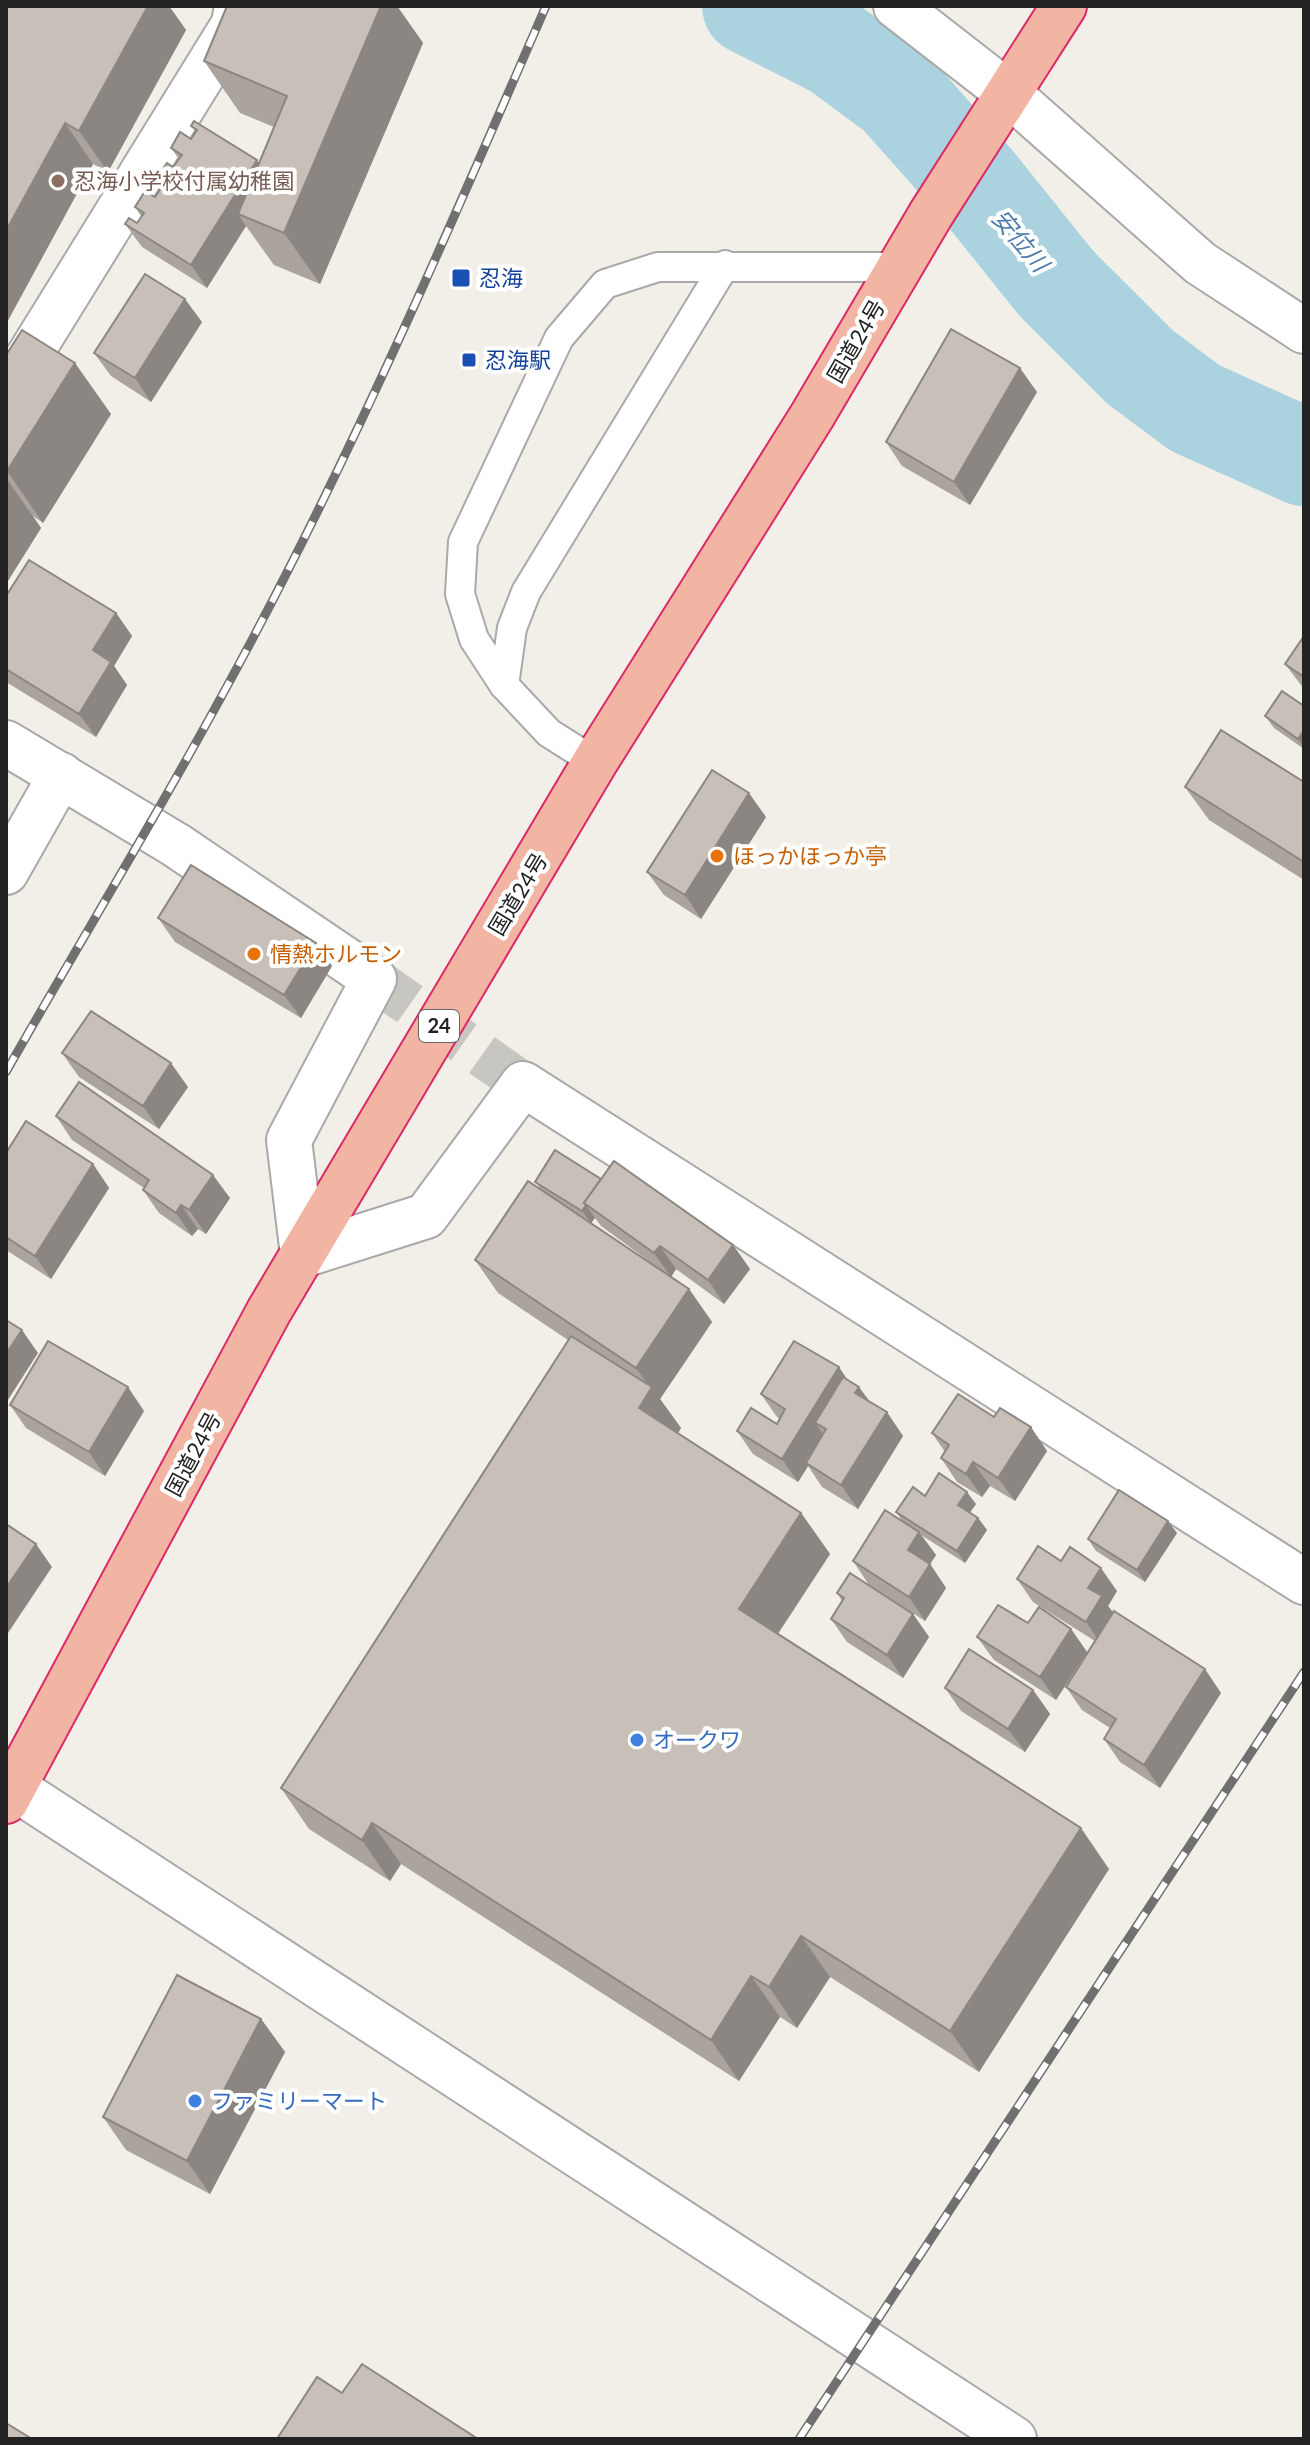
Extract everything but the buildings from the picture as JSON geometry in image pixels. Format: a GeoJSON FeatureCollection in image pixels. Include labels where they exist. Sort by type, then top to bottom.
{"type":"FeatureCollection","features":[{"type":"Feature","properties":{"kind":"highway","name":"国道24号"},"geometry":{"type":"LineString","coordinates":[[10,1794],[303,1255],[595,762],[812,416],[931,214],[1064,6]]}},
{"type":"Feature","properties":{"kind":"street"},"geometry":{"type":"LineString","coordinates":[[6,393],[234,24],[237,6]]}},
{"type":"Feature","properties":{"kind":"street"},"geometry":{"type":"LineString","coordinates":[[896,6],[998,108],[1200,263],[1304,331]]}},
{"type":"Feature","properties":{"kind":"street"},"geometry":{"type":"LineString","coordinates":[[6,743],[176,845],[374,979],[289,1140],[303,1255],[426,1216],[523,1084],[1304,1582]]}},
{"type":"Feature","properties":{"kind":"street"},"geometry":{"type":"LineString","coordinates":[[6,872],[61,775]]}},
{"type":"Feature","properties":{"kind":"street"},"geometry":{"type":"LineString","coordinates":[[10,1794],[1014,2439]]}},
{"type":"Feature","properties":{"kind":"lane"},"geometry":{"type":"LineString","coordinates":[[504,685],[512,628],[526,592],[725,265]]}},
{"type":"Feature","properties":{"kind":"lane"},"geometry":{"type":"LineString","coordinates":[[595,762],[549,733],[504,685],[474,639],[460,594],[463,542],[559,338],[605,284],[658,267],[899,267]]}},
{"type":"Feature","properties":{"kind":"waterway","name":"安位川"},"geometry":{"type":"LineString","coordinates":[[751,6],[836,49],[897,94],[975,182],[1056,283],[1140,367],[1195,408],[1304,457]]}},
{"type":"Feature","properties":{"kind":"tunnel"},"geometry":{"type":"LineString","coordinates":[[374,979],[523,1084]]}},
{"type":"Feature","properties":{"kind":"railway"},"geometry":{"type":"LineString","coordinates":[[6,1072],[194,746],[294,559],[406,324],[546,6]]}},
{"type":"Feature","properties":{"kind":"railway"},"geometry":{"type":"LineString","coordinates":[[799,2439],[1304,1672]]}},
{"type":"Feature","properties":{"kind":"place","name":"忍海小学校付属幼稚園"},"geometry":{"type":"Point","coordinates":[58,181]}},
{"type":"Feature","properties":{"kind":"place","name":"忍海"},"geometry":{"type":"Point","coordinates":[461,278]}},
{"type":"Feature","properties":{"kind":"place","name":"忍海駅"},"geometry":{"type":"Point","coordinates":[469,360]}},
{"type":"Feature","properties":{"kind":"place","name":"ほっかほっか亭"},"geometry":{"type":"Point","coordinates":[717,856]}},
{"type":"Feature","properties":{"kind":"place","name":"情熱ホルモン"},"geometry":{"type":"Point","coordinates":[254,954]}},
{"type":"Feature","properties":{"kind":"place","name":"オークワ"},"geometry":{"type":"Point","coordinates":[637,1740]}},
{"type":"Feature","properties":{"kind":"place","name":"ファミリーマート"},"geometry":{"type":"Point","coordinates":[195,2101]}}]}
